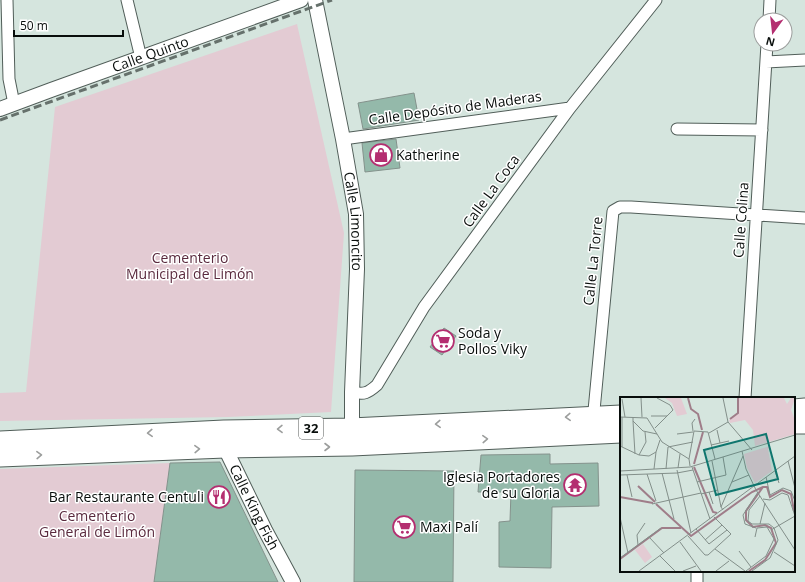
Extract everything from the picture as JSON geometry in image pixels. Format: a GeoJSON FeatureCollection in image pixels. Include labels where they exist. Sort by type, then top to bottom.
{"type":"FeatureCollection","features":[{"type":"Feature","properties":{"kind":"highway"},"geometry":{"type":"LineString","coordinates":[[795,409],[805,408]]}},
{"type":"Feature","properties":{"kind":"highway","name":"32"},"geometry":{"type":"LineString","coordinates":[[0,441],[224,439],[352,446],[594,425],[620,415]]}},
{"type":"Feature","properties":{"kind":"highway","name":"32"},"geometry":{"type":"LineString","coordinates":[[0,457],[351,428],[594,425],[620,433]]}},
{"type":"Feature","properties":{"kind":"street"},"geometry":{"type":"LineString","coordinates":[[7,0],[9,79],[14,104]]}},
{"type":"Feature","properties":{"kind":"street"},"geometry":{"type":"LineString","coordinates":[[127,0],[141,58]]}},
{"type":"Feature","properties":{"kind":"street","name":"Calle Quinto"},"geometry":{"type":"LineString","coordinates":[[0,109],[301,0]]}},
{"type":"Feature","properties":{"kind":"street","name":"Calle Limoncito"},"geometry":{"type":"LineString","coordinates":[[315,0],[343,139],[356,214],[357,269],[352,392],[352,446]]}},
{"type":"Feature","properties":{"kind":"street","name":"Calle La Coca"},"geometry":{"type":"LineString","coordinates":[[352,392],[360,394],[370,392],[377,385],[424,307],[570,108],[656,0]]}},
{"type":"Feature","properties":{"kind":"street"},"geometry":{"type":"LineString","coordinates":[[769,12],[770,0]]}},
{"type":"Feature","properties":{"kind":"street","name":"Calle Colina"},"geometry":{"type":"LineString","coordinates":[[745,397],[767,52]]}},
{"type":"Feature","properties":{"kind":"street"},"geometry":{"type":"LineString","coordinates":[[766,62],[805,60]]}},
{"type":"Feature","properties":{"kind":"street","name":"Calle Depósito de Maderas"},"geometry":{"type":"LineString","coordinates":[[343,139],[570,108]]}},
{"type":"Feature","properties":{"kind":"street"},"geometry":{"type":"LineString","coordinates":[[677,129],[762,130]]}},
{"type":"Feature","properties":{"kind":"street","name":"Calle La Torre"},"geometry":{"type":"LineString","coordinates":[[594,425],[613,212],[620,207],[631,207],[805,218]]}},
{"type":"Feature","properties":{"kind":"street","name":"Calle King Fish"},"geometry":{"type":"LineString","coordinates":[[224,439],[265,530],[293,582]]}},
{"type":"Feature","properties":{"kind":"street"},"geometry":{"type":"LineString","coordinates":[[696,582],[697,572]]}},
{"type":"Feature","properties":{"kind":"green space","name":"Cementerio Municipal de Limón"},"geometry":{"type":"Polygon","coordinates":[[[297,24],[344,233],[331,412],[228,417],[0,421],[0,393],[26,392],[55,107],[297,24]]]}},
{"type":"Feature","properties":{"kind":"green space","name":"Cementerio General de Limón"},"geometry":{"type":"Polygon","coordinates":[[[170,463],[154,582],[0,582],[0,469],[170,463]]]}},
{"type":"Feature","properties":{"kind":"building"},"geometry":{"type":"Polygon","coordinates":[[[414,93],[419,120],[363,129],[358,103],[414,93]]]}},
{"type":"Feature","properties":{"kind":"building","name":"Katherine"},"geometry":{"type":"Polygon","coordinates":[[[396,139],[400,168],[365,172],[362,143],[396,139]]]}},
{"type":"Feature","properties":{"kind":"building","name":"Soda y Pollos Viky"},"geometry":{"type":"Polygon","coordinates":[[[444,328],[456,336],[442,355],[430,347],[444,328]]]}},
{"type":"Feature","properties":{"kind":"building"},"geometry":{"type":"Polygon","coordinates":[[[550,454],[550,464],[598,463],[599,506],[552,507],[551,568],[499,567],[499,522],[510,521],[511,492],[478,492],[481,455],[550,454]]]}},
{"type":"Feature","properties":{"kind":"building"},"geometry":{"type":"Polygon","coordinates":[[[220,462],[278,582],[154,582],[170,463],[220,462]]]}},
{"type":"Feature","properties":{"kind":"building","name":"Maxi Palí"},"geometry":{"type":"Polygon","coordinates":[[[355,470],[454,471],[453,582],[354,582],[355,470]]]}},
{"type":"Feature","properties":{"kind":"railway"},"geometry":{"type":"LineString","coordinates":[[0,120],[332,0]]}},
{"type":"Feature","properties":{"kind":"place","name":"Katherine"},"geometry":{"type":"Point","coordinates":[381,155]}},
{"type":"Feature","properties":{"kind":"place","name":"Soda y Pollos Viky"},"geometry":{"type":"Point","coordinates":[443,341]}},
{"type":"Feature","properties":{"kind":"place","name":"Iglesia Portadores de su Gloria"},"geometry":{"type":"Point","coordinates":[575,485]}},
{"type":"Feature","properties":{"kind":"place","name":"Bar Restaurante Centuli"},"geometry":{"type":"Point","coordinates":[219,497]}},
{"type":"Feature","properties":{"kind":"place","name":"Maxi Palí"},"geometry":{"type":"Point","coordinates":[404,527]}}]}
